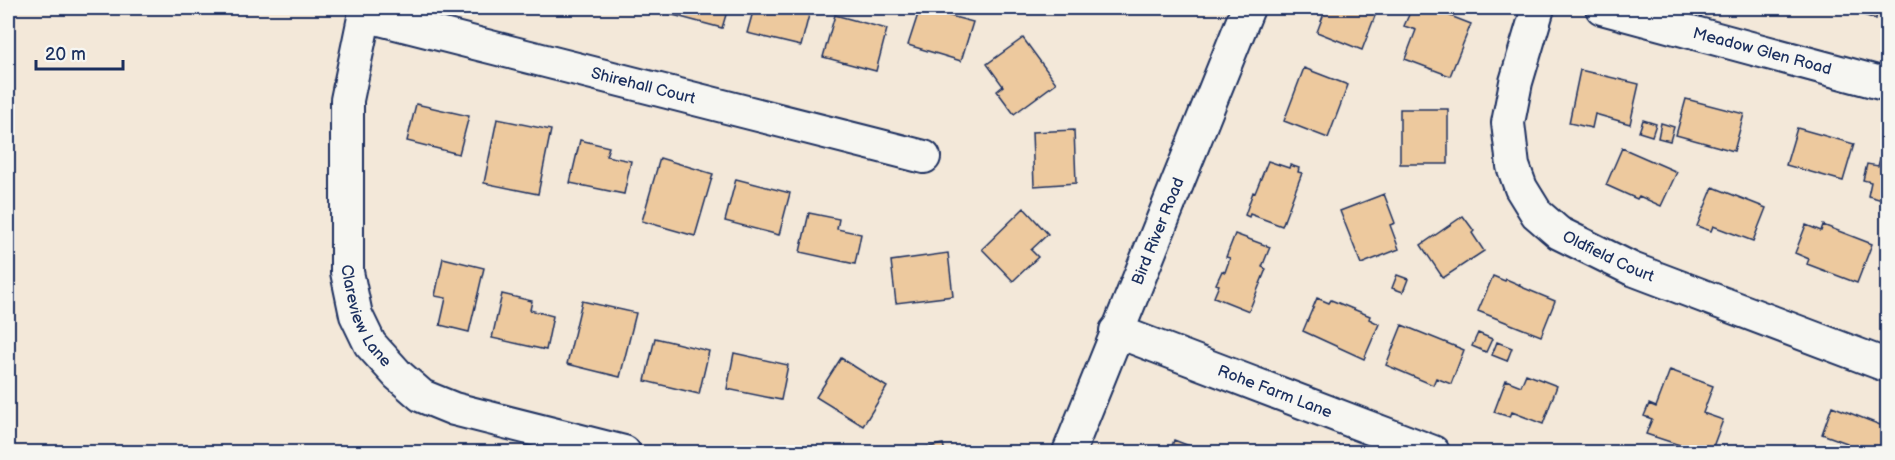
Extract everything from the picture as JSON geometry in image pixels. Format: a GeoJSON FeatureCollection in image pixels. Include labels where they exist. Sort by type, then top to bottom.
{"type":"FeatureCollection","features":[{"type":"Feature","properties":{"kind":"street","name":"Bird River Road"},"geometry":{"type":"LineString","coordinates":[[1069,453],[1248,8]]}},
{"type":"Feature","properties":{"kind":"street","name":"Oldfield Court"},"geometry":{"type":"LineString","coordinates":[[1538,8],[1516,82],[1508,123],[1513,166],[1521,188],[1537,214],[1559,233],[1632,269],[1887,366]]}},
{"type":"Feature","properties":{"kind":"street","name":"Meadow Glen Road"},"geometry":{"type":"LineString","coordinates":[[1602,8],[1887,85]]}},
{"type":"Feature","properties":{"kind":"street","name":"Shirehall Court"},"geometry":{"type":"LineString","coordinates":[[365,11],[924,157]]}},
{"type":"Feature","properties":{"kind":"street","name":"Clareview Lane"},"geometry":{"type":"LineString","coordinates":[[365,11],[347,100],[347,272],[356,315],[370,344],[398,375],[422,396],[454,409],[624,453]]}},
{"type":"Feature","properties":{"kind":"street","name":"Rohe Farm Lane"},"geometry":{"type":"LineString","coordinates":[[1116,332],[1433,453]]}},
{"type":"Feature","properties":{"kind":"building"},"geometry":{"type":"Polygon","coordinates":[[[671,8],[728,8],[722,28],[669,14],[671,8]]]}},
{"type":"Feature","properties":{"kind":"building"},"geometry":{"type":"Polygon","coordinates":[[[754,8],[795,8],[810,11],[801,46],[747,33],[754,8]]]}},
{"type":"Feature","properties":{"kind":"building"},"geometry":{"type":"Polygon","coordinates":[[[920,8],[973,22],[961,61],[908,45],[920,8]]]}},
{"type":"Feature","properties":{"kind":"building"},"geometry":{"type":"Polygon","coordinates":[[[1326,8],[1378,8],[1362,50],[1317,32],[1326,8]]]}},
{"type":"Feature","properties":{"kind":"building"},"geometry":{"type":"Polygon","coordinates":[[[1412,8],[1430,8],[1471,24],[1450,76],[1405,59],[1416,30],[1404,26],[1412,8]]]}},
{"type":"Feature","properties":{"kind":"building"},"geometry":{"type":"Polygon","coordinates":[[[1862,8],[1888,8],[1888,22],[1885,21],[1887,15],[1877,12],[1876,19],[1860,14],[1862,8]]]}},
{"type":"Feature","properties":{"kind":"building"},"geometry":{"type":"Polygon","coordinates":[[[835,15],[887,29],[876,71],[823,57],[835,15]]]}},
{"type":"Feature","properties":{"kind":"building"},"geometry":{"type":"Polygon","coordinates":[[[1023,38],[1056,83],[1014,114],[997,91],[1003,86],[987,64],[1023,38]]]}},
{"type":"Feature","properties":{"kind":"building"},"geometry":{"type":"Polygon","coordinates":[[[1304,68],[1348,85],[1328,138],[1284,121],[1304,68]]]}},
{"type":"Feature","properties":{"kind":"building"},"geometry":{"type":"Polygon","coordinates":[[[1580,70],[1639,84],[1630,124],[1595,114],[1592,128],[1569,123],[1580,70]]]}},
{"type":"Feature","properties":{"kind":"building"},"geometry":{"type":"Polygon","coordinates":[[[1686,99],[1744,114],[1734,151],[1676,135],[1686,99]]]}},
{"type":"Feature","properties":{"kind":"building"},"geometry":{"type":"Polygon","coordinates":[[[416,104],[469,116],[459,154],[407,141],[416,104]]]}},
{"type":"Feature","properties":{"kind":"building"},"geometry":{"type":"Polygon","coordinates":[[[1400,109],[1448,109],[1448,164],[1400,164],[1400,109]]]}},
{"type":"Feature","properties":{"kind":"building"},"geometry":{"type":"Polygon","coordinates":[[[497,119],[551,130],[538,194],[484,183],[497,119]]]}},
{"type":"Feature","properties":{"kind":"building"},"geometry":{"type":"Polygon","coordinates":[[[1643,120],[1656,124],[1652,136],[1639,132],[1643,120]]]}},
{"type":"Feature","properties":{"kind":"building"},"geometry":{"type":"Polygon","coordinates":[[[1661,123],[1674,127],[1670,141],[1658,138],[1661,123]]]}},
{"type":"Feature","properties":{"kind":"building"},"geometry":{"type":"Polygon","coordinates":[[[1797,128],[1854,144],[1843,181],[1786,165],[1797,128]]]}},
{"type":"Feature","properties":{"kind":"building"},"geometry":{"type":"Polygon","coordinates":[[[1074,130],[1076,183],[1034,186],[1032,132],[1074,130]]]}},
{"type":"Feature","properties":{"kind":"building"},"geometry":{"type":"Polygon","coordinates":[[[580,140],[609,147],[606,156],[631,161],[624,194],[570,183],[580,140]]]}},
{"type":"Feature","properties":{"kind":"building"},"geometry":{"type":"Polygon","coordinates":[[[1884,146],[1888,147],[1886,201],[1868,196],[1871,182],[1863,180],[1867,164],[1878,166],[1884,146]]]}},
{"type":"Feature","properties":{"kind":"building"},"geometry":{"type":"Polygon","coordinates":[[[1622,148],[1677,172],[1661,206],[1639,196],[1637,199],[1606,185],[1622,148]]]}},
{"type":"Feature","properties":{"kind":"building"},"geometry":{"type":"Polygon","coordinates":[[[660,158],[713,174],[695,236],[642,221],[660,158]]]}},
{"type":"Feature","properties":{"kind":"building"},"geometry":{"type":"Polygon","coordinates":[[[1268,161],[1289,168],[1290,165],[1299,168],[1298,172],[1302,173],[1282,226],[1250,214],[1249,217],[1245,215],[1268,161]]]}},
{"type":"Feature","properties":{"kind":"building"},"geometry":{"type":"Polygon","coordinates":[[[736,179],[790,193],[779,235],[725,221],[736,179]]]}},
{"type":"Feature","properties":{"kind":"building"},"geometry":{"type":"Polygon","coordinates":[[[1713,187],[1766,208],[1753,241],[1713,226],[1711,231],[1697,226],[1713,187]]]}},
{"type":"Feature","properties":{"kind":"building"},"geometry":{"type":"Polygon","coordinates":[[[1384,194],[1395,223],[1390,225],[1399,249],[1361,264],[1340,211],[1384,194]]]}},
{"type":"Feature","properties":{"kind":"building"},"geometry":{"type":"Polygon","coordinates":[[[1024,208],[1048,234],[1031,250],[1038,257],[1013,281],[982,249],[1024,208]]]}},
{"type":"Feature","properties":{"kind":"building"},"geometry":{"type":"Polygon","coordinates":[[[809,213],[839,219],[837,229],[861,234],[855,264],[800,252],[809,213]]]}},
{"type":"Feature","properties":{"kind":"building"},"geometry":{"type":"Polygon","coordinates":[[[1463,216],[1484,251],[1443,278],[1421,245],[1463,216]]]}},
{"type":"Feature","properties":{"kind":"building"},"geometry":{"type":"Polygon","coordinates":[[[1806,225],[1821,231],[1823,225],[1872,244],[1857,283],[1807,264],[1809,259],[1795,253],[1806,225]]]}},
{"type":"Feature","properties":{"kind":"building"},"geometry":{"type":"Polygon","coordinates":[[[1235,234],[1270,247],[1262,267],[1266,269],[1249,311],[1214,297],[1219,285],[1216,284],[1222,271],[1225,272],[1230,258],[1226,257],[1235,234]]]}},
{"type":"Feature","properties":{"kind":"building"},"geometry":{"type":"Polygon","coordinates":[[[948,253],[953,296],[896,303],[891,261],[948,253]]]}},
{"type":"Feature","properties":{"kind":"building"},"geometry":{"type":"Polygon","coordinates":[[[443,258],[484,268],[469,332],[440,325],[446,298],[435,296],[443,258]]]}},
{"type":"Feature","properties":{"kind":"building"},"geometry":{"type":"Polygon","coordinates":[[[1397,275],[1408,279],[1403,292],[1392,288],[1397,275]]]}},
{"type":"Feature","properties":{"kind":"building"},"geometry":{"type":"Polygon","coordinates":[[[1493,276],[1505,281],[1506,279],[1555,301],[1541,336],[1478,311],[1493,276]]]}},
{"type":"Feature","properties":{"kind":"building"},"geometry":{"type":"Polygon","coordinates":[[[1888,280],[1888,300],[1881,297],[1888,280]]]}},
{"type":"Feature","properties":{"kind":"building"},"geometry":{"type":"Polygon","coordinates":[[[502,294],[532,301],[530,310],[553,316],[546,350],[492,338],[502,294]]]}},
{"type":"Feature","properties":{"kind":"building"},"geometry":{"type":"Polygon","coordinates":[[[1317,298],[1329,303],[1331,300],[1370,316],[1369,319],[1379,324],[1364,359],[1303,331],[1317,298]]]}},
{"type":"Feature","properties":{"kind":"building"},"geometry":{"type":"Polygon","coordinates":[[[582,301],[636,313],[620,377],[567,364],[582,301]]]}},
{"type":"Feature","properties":{"kind":"building"},"geometry":{"type":"Polygon","coordinates":[[[1402,325],[1464,350],[1451,384],[1436,378],[1433,385],[1386,365],[1402,325]]]}},
{"type":"Feature","properties":{"kind":"building"},"geometry":{"type":"Polygon","coordinates":[[[1478,333],[1492,339],[1486,352],[1472,346],[1478,333]]]}},
{"type":"Feature","properties":{"kind":"building"},"geometry":{"type":"Polygon","coordinates":[[[655,338],[709,351],[699,394],[645,381],[655,338]]]}},
{"type":"Feature","properties":{"kind":"building"},"geometry":{"type":"Polygon","coordinates":[[[1497,342],[1512,348],[1507,361],[1492,355],[1497,342]]]}},
{"type":"Feature","properties":{"kind":"building"},"geometry":{"type":"Polygon","coordinates":[[[734,353],[788,365],[781,400],[727,389],[734,353]]]}},
{"type":"Feature","properties":{"kind":"building"},"geometry":{"type":"Polygon","coordinates":[[[841,358],[887,387],[863,426],[816,397],[841,358]]]}},
{"type":"Feature","properties":{"kind":"building"},"geometry":{"type":"Polygon","coordinates":[[[1670,370],[1713,386],[1703,413],[1723,420],[1711,452],[1701,452],[1646,434],[1652,419],[1644,416],[1649,404],[1656,407],[1670,370]]]}},
{"type":"Feature","properties":{"kind":"building"},"geometry":{"type":"Polygon","coordinates":[[[1526,374],[1557,386],[1543,424],[1512,412],[1510,417],[1494,412],[1506,380],[1521,386],[1526,374]]]}},
{"type":"Feature","properties":{"kind":"building"},"geometry":{"type":"Polygon","coordinates":[[[1832,406],[1888,428],[1888,452],[1843,452],[1847,443],[1822,434],[1832,406]]]}},
{"type":"Feature","properties":{"kind":"building"},"geometry":{"type":"Polygon","coordinates":[[[1174,440],[1205,452],[1170,452],[1174,440]]]}},
{"type":"Feature","properties":{"kind":"building"},"geometry":{"type":"Polygon","coordinates":[[[943,444],[945,452],[905,452],[943,444]]]}}]}
